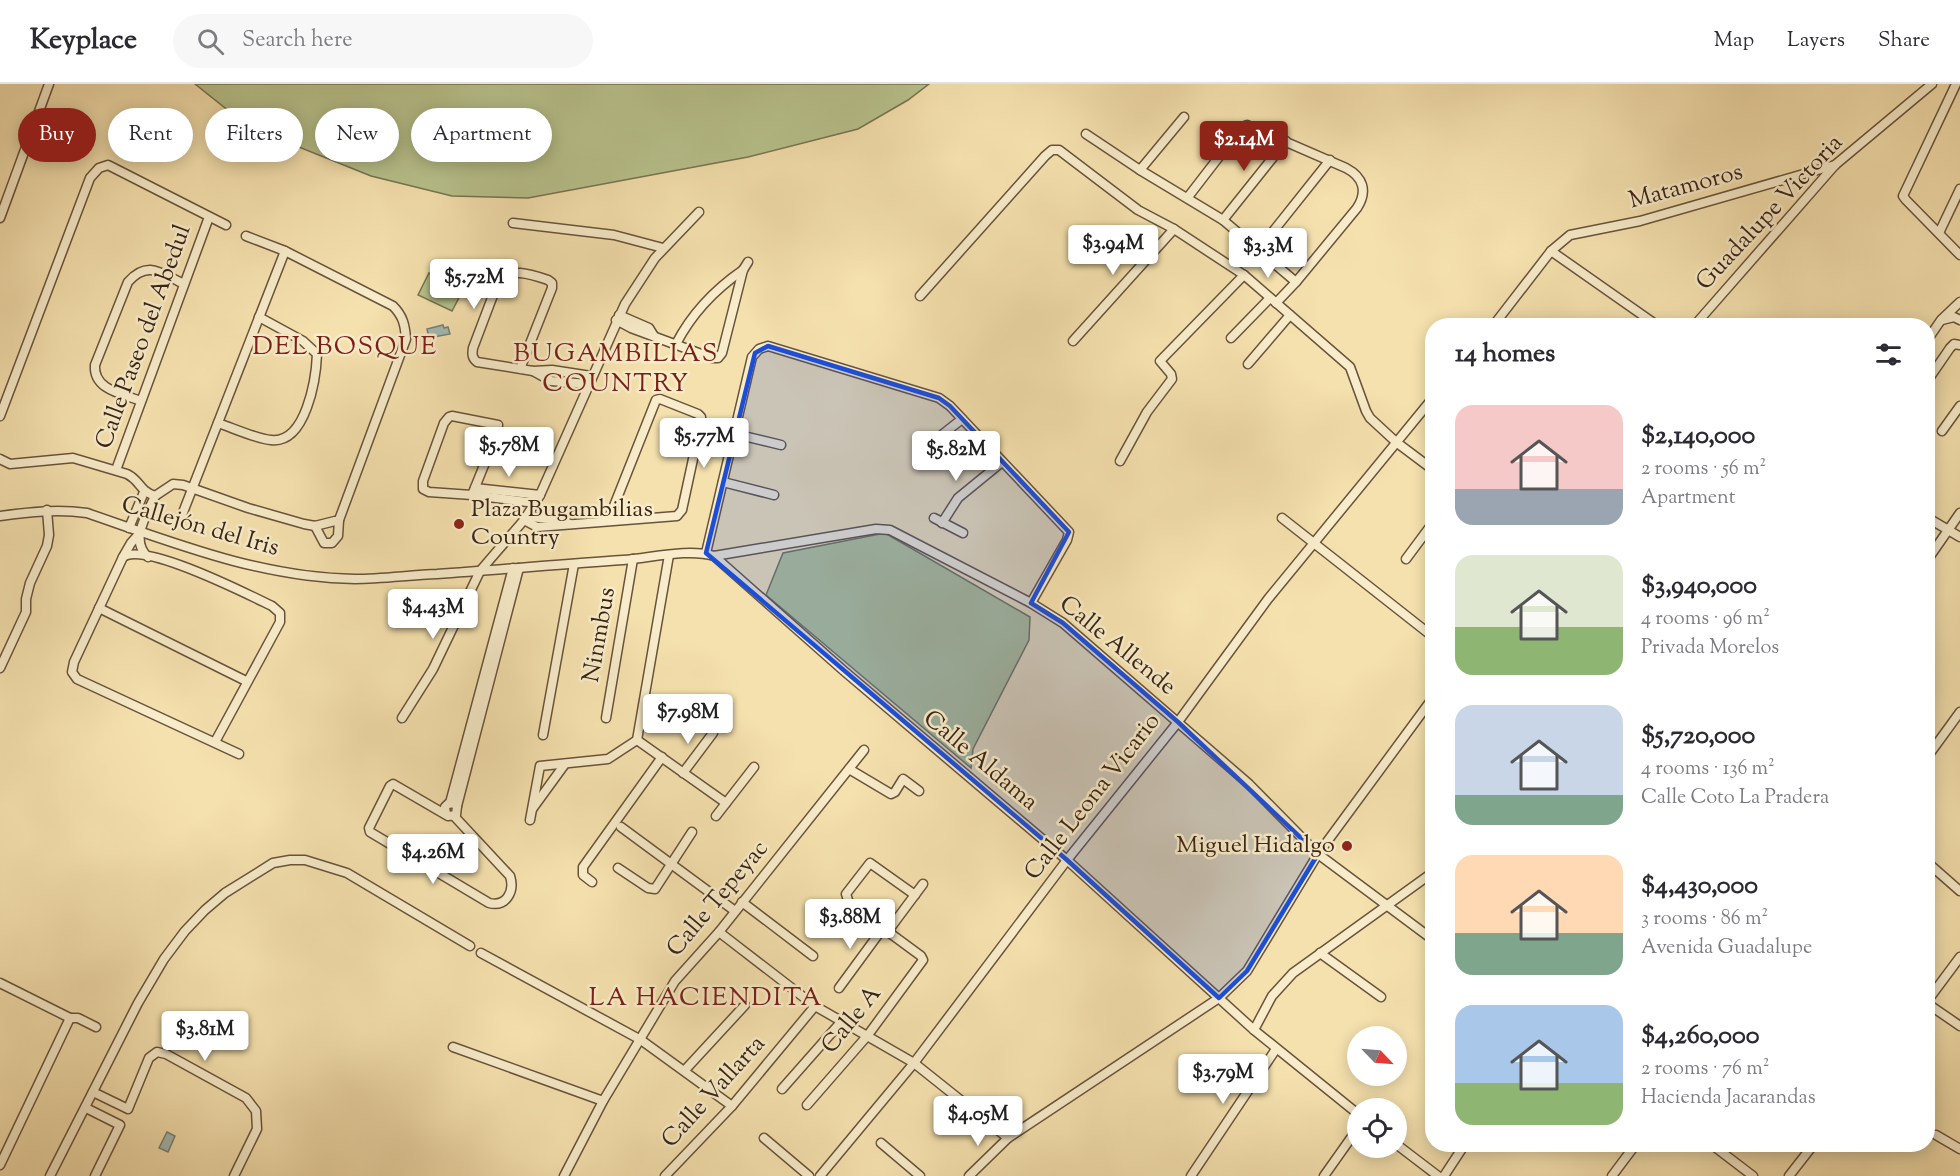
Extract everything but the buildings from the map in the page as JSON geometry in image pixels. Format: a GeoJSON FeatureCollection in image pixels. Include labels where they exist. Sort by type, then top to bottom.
{"type":"FeatureCollection","features":[{"type":"Feature","properties":{"kind":"street"},"geometry":{"type":"LineString","coordinates":[[0,218],[49,84]]}},
{"type":"Feature","properties":{"kind":"street","name":"Guadalupe Victoria"},"geometry":{"type":"LineString","coordinates":[[1701,318],[1835,165],[1932,84]]}},
{"type":"Feature","properties":{"kind":"street"},"geometry":{"type":"LineString","coordinates":[[1956,84],[1904,196],[1960,255]]}},
{"type":"Feature","properties":{"kind":"street"},"geometry":{"type":"LineString","coordinates":[[1140,170],[1184,117]]}},
{"type":"Feature","properties":{"kind":"street"},"geometry":{"type":"LineString","coordinates":[[1188,197],[1244,126],[1252,126],[1330,160],[1354,172],[1362,183],[1362,200],[1296,282],[1231,338]]}},
{"type":"Feature","properties":{"kind":"street"},"geometry":{"type":"LineString","coordinates":[[1086,134],[1223,220],[1296,282]]}},
{"type":"Feature","properties":{"kind":"street"},"geometry":{"type":"LineString","coordinates":[[1223,220],[1286,141]]}},
{"type":"Feature","properties":{"kind":"street"},"geometry":{"type":"LineString","coordinates":[[920,296],[1045,156],[1055,149],[1138,210],[1174,229],[1244,275],[1350,367],[1368,414],[1396,442],[1425,464]]}},
{"type":"Feature","properties":{"kind":"street"},"geometry":{"type":"LineString","coordinates":[[1259,249],[1330,160]]}},
{"type":"Feature","properties":{"kind":"street","name":"Calle Paseo del Abedul"},"geometry":{"type":"LineString","coordinates":[[0,416],[94,172],[108,165],[226,225]]}},
{"type":"Feature","properties":{"kind":"street","name":"Matamoros"},"geometry":{"type":"LineString","coordinates":[[1499,318],[1551,251],[1563,239],[1578,232],[1640,221],[1835,165]]}},
{"type":"Feature","properties":{"kind":"street"},"geometry":{"type":"LineString","coordinates":[[1939,234],[1960,189]]}},
{"type":"Feature","properties":{"kind":"street"},"geometry":{"type":"LineString","coordinates":[[402,718],[433,669],[480,571],[526,518],[540,495],[618,317],[639,280],[663,248],[699,213]]}},
{"type":"Feature","properties":{"kind":"street","name":"Calle Paseo del Abedul"},"geometry":{"type":"LineString","coordinates":[[116,470],[209,217]]}},
{"type":"Feature","properties":{"kind":"street"},"geometry":{"type":"LineString","coordinates":[[513,224],[614,235],[663,248]]}},
{"type":"Feature","properties":{"kind":"street"},"geometry":{"type":"LineString","coordinates":[[1073,341],[1174,229]]}},
{"type":"Feature","properties":{"kind":"street"},"geometry":{"type":"LineString","coordinates":[[246,236],[285,251],[393,306],[405,322],[406,339],[339,520],[338,536],[332,543],[324,543],[315,526]]}},
{"type":"Feature","properties":{"kind":"street"},"geometry":{"type":"LineString","coordinates":[[182,515],[285,251]]}},
{"type":"Feature","properties":{"kind":"street"},"geometry":{"type":"LineString","coordinates":[[1551,251],[1647,318]]}},
{"type":"Feature","properties":{"kind":"street"},"geometry":{"type":"LineString","coordinates":[[618,317],[631,328],[712,358],[720,356],[745,266],[701,305],[686,324],[676,344]]}},
{"type":"Feature","properties":{"kind":"street"},"geometry":{"type":"LineString","coordinates":[[141,401],[102,386],[96,376],[95,365],[132,277],[143,269],[150,269],[184,284]]}},
{"type":"Feature","properties":{"kind":"street"},"geometry":{"type":"LineString","coordinates":[[520,369],[552,294],[552,283],[548,280],[507,273],[498,282],[472,356],[477,362],[520,369],[533,371],[552,370],[590,380]]}},
{"type":"Feature","properties":{"kind":"street"},"geometry":{"type":"LineString","coordinates":[[1120,461],[1148,412],[1172,379],[1172,375],[1160,361],[1244,275]]}},
{"type":"Feature","properties":{"kind":"street"},"geometry":{"type":"LineString","coordinates":[[1935,329],[1960,302]]}},
{"type":"Feature","properties":{"kind":"street"},"geometry":{"type":"LineString","coordinates":[[1248,364],[1290,315]]}},
{"type":"Feature","properties":{"kind":"street"},"geometry":{"type":"LineString","coordinates":[[218,423],[272,441],[284,439],[296,431],[310,396],[316,375],[317,354],[303,341],[259,317]]}},
{"type":"Feature","properties":{"kind":"street"},"geometry":{"type":"LineString","coordinates":[[1941,320],[1954,318],[1960,320]]}},
{"type":"Feature","properties":{"kind":"street"},"geometry":{"type":"LineString","coordinates":[[1935,370],[1954,344],[1960,345]]}},
{"type":"Feature","properties":{"kind":"street"},"geometry":{"type":"LineString","coordinates":[[710,554],[723,482],[752,357],[759,349],[768,346],[939,398],[962,419],[1069,532],[1067,540],[1031,603]]}},
{"type":"Feature","properties":{"kind":"street"},"geometry":{"type":"LineString","coordinates":[[526,518],[558,518],[570,524],[675,517],[679,514],[701,422],[698,414],[660,399],[656,400],[608,521]]}},
{"type":"Feature","properties":{"kind":"street"},"geometry":{"type":"LineString","coordinates":[[1942,431],[1960,406]]}},
{"type":"Feature","properties":{"kind":"street","name":"Calle Leona Vicario"},"geometry":{"type":"LineString","coordinates":[[820,1176],[914,1063],[1067,861],[1178,722],[1268,599],[1425,407]]}},
{"type":"Feature","properties":{"kind":"street"},"geometry":{"type":"LineString","coordinates":[[473,491],[497,433],[498,425],[455,416],[448,417],[423,481],[423,489],[429,492],[473,491],[540,495]]}},
{"type":"Feature","properties":{"kind":"street"},"geometry":{"type":"LineString","coordinates":[[919,453],[962,419]]}},
{"type":"Feature","properties":{"kind":"street"},"geometry":{"type":"LineString","coordinates":[[735,434],[781,445]]}},
{"type":"Feature","properties":{"kind":"street","name":"Calle Paseo del Abedul"},"geometry":{"type":"LineString","coordinates":[[0,459],[10,464],[73,458],[116,470],[134,478],[144,492],[155,496]]}},
{"type":"Feature","properties":{"kind":"street"},"geometry":{"type":"LineString","coordinates":[[963,533],[938,520],[958,498],[1002,462]]}},
{"type":"Feature","properties":{"kind":"street"},"geometry":{"type":"LineString","coordinates":[[723,482],[774,495]]}},
{"type":"Feature","properties":{"kind":"street"},"geometry":{"type":"LineString","coordinates":[[148,557],[139,545],[138,537],[155,496],[173,484],[315,526],[339,520]]}},
{"type":"Feature","properties":{"kind":"street"},"geometry":{"type":"LineString","coordinates":[[473,491],[535,503]]}},
{"type":"Feature","properties":{"kind":"street"},"geometry":{"type":"LineString","coordinates":[[129,528],[144,492]]}},
{"type":"Feature","properties":{"kind":"street"},"geometry":{"type":"LineString","coordinates":[[0,668],[26,612],[30,583],[47,546],[50,535],[47,510]]}},
{"type":"Feature","properties":{"kind":"street","name":"Callejón del Iris"},"geometry":{"type":"LineString","coordinates":[[0,516],[47,510],[87,513],[212,556],[312,576],[356,579],[669,555],[710,554]]}},
{"type":"Feature","properties":{"kind":"street"},"geometry":{"type":"LineString","coordinates":[[1935,549],[1960,513]]}},
{"type":"Feature","properties":{"kind":"street"},"geometry":{"type":"LineString","coordinates":[[1282,518],[1425,630]]}},
{"type":"Feature","properties":{"kind":"street"},"geometry":{"type":"LineString","coordinates":[[1935,522],[1960,537]]}},
{"type":"Feature","properties":{"kind":"street","name":"Calle Allende"},"geometry":{"type":"LineString","coordinates":[[710,554],[884,529],[890,530],[1031,603],[1063,623],[1249,784],[1318,854],[1425,934]]}},
{"type":"Feature","properties":{"kind":"street"},"geometry":{"type":"LineString","coordinates":[[141,532],[123,557],[74,662],[72,672],[74,676],[239,754]]}},
{"type":"Feature","properties":{"kind":"street"},"geometry":{"type":"LineString","coordinates":[[1406,559],[1425,533]]}},
{"type":"Feature","properties":{"kind":"street"},"geometry":{"type":"LineString","coordinates":[[123,557],[133,554],[187,566],[272,606],[280,613],[280,621],[215,742]]}},
{"type":"Feature","properties":{"kind":"street","name":"Calle Aldama"},"geometry":{"type":"LineString","coordinates":[[710,554],[1067,861],[1254,1030],[1347,1105]]}},
{"type":"Feature","properties":{"kind":"street"},"geometry":{"type":"LineString","coordinates":[[530,820],[540,766],[608,759],[637,740],[669,555]]}},
{"type":"Feature","properties":{"kind":"street","name":"Ninmbus"},"geometry":{"type":"LineString","coordinates":[[606,718],[633,559]]}},
{"type":"Feature","properties":{"kind":"street"},"geometry":{"type":"LineString","coordinates":[[543,735],[574,564]]}},
{"type":"Feature","properties":{"kind":"street"},"geometry":{"type":"LineString","coordinates":[[450,815],[393,784],[369,828],[370,832],[489,903],[503,902],[508,898],[512,886],[510,876],[450,815],[445,807],[454,804],[516,568]]}},
{"type":"Feature","properties":{"kind":"street"},"geometry":{"type":"LineString","coordinates":[[99,608],[246,681]]}},
{"type":"Feature","properties":{"kind":"street"},"geometry":{"type":"LineString","coordinates":[[969,1176],[1008,1138],[1219,998],[1247,971],[1318,854],[1425,709]]}},
{"type":"Feature","properties":{"kind":"street"},"geometry":{"type":"LineString","coordinates":[[1935,746],[1960,712]]}},
{"type":"Feature","properties":{"kind":"street"},"geometry":{"type":"LineString","coordinates":[[683,773],[713,734]]}},
{"type":"Feature","properties":{"kind":"street"},"geometry":{"type":"LineString","coordinates":[[637,740],[726,803]]}},
{"type":"Feature","properties":{"kind":"street","name":"Calle Tepeyac"},"geometry":{"type":"LineString","coordinates":[[564,1176],[603,1101],[675,981],[719,932],[864,750]]}},
{"type":"Feature","properties":{"kind":"street"},"geometry":{"type":"LineString","coordinates":[[592,882],[583,875],[583,867],[662,757]]}},
{"type":"Feature","properties":{"kind":"street"},"geometry":{"type":"LineString","coordinates":[[533,808],[565,764]]}},
{"type":"Feature","properties":{"kind":"street"},"geometry":{"type":"LineString","coordinates":[[716,816],[754,767]]}},
{"type":"Feature","properties":{"kind":"street"},"geometry":{"type":"LineString","coordinates":[[849,769],[891,794],[895,792],[903,779],[919,791]]}},
{"type":"Feature","properties":{"kind":"street"},"geometry":{"type":"LineString","coordinates":[[621,827],[735,911]]}},
{"type":"Feature","properties":{"kind":"street"},"geometry":{"type":"LineString","coordinates":[[618,868],[653,890],[692,832]]}},
{"type":"Feature","properties":{"kind":"street"},"geometry":{"type":"LineString","coordinates":[[50,1176],[138,1003],[164,959],[198,917],[225,893],[273,863],[305,860],[347,873],[470,946]]}},
{"type":"Feature","properties":{"kind":"street"},"geometry":{"type":"LineString","coordinates":[[885,930],[849,903],[846,897],[847,891],[870,862],[915,895]]}},
{"type":"Feature","properties":{"kind":"street"},"geometry":{"type":"LineString","coordinates":[[1935,869],[1960,891]]}},
{"type":"Feature","properties":{"kind":"street"},"geometry":{"type":"LineString","coordinates":[[1254,1030],[1272,996],[1293,973],[1425,878]]}},
{"type":"Feature","properties":{"kind":"street"},"geometry":{"type":"LineString","coordinates":[[839,988],[923,884]]}},
{"type":"Feature","properties":{"kind":"street"},"geometry":{"type":"LineString","coordinates":[[742,902],[813,956]]}},
{"type":"Feature","properties":{"kind":"street","name":"Calle A"},"geometry":{"type":"LineString","coordinates":[[807,1105],[868,1035],[922,962],[923,958],[885,930]]}},
{"type":"Feature","properties":{"kind":"street"},"geometry":{"type":"LineString","coordinates":[[719,932],[815,1006],[914,1063],[1008,1138]]}},
{"type":"Feature","properties":{"kind":"street"},"geometry":{"type":"LineString","coordinates":[[481,953],[641,1040],[732,1106]]}},
{"type":"Feature","properties":{"kind":"street"},"geometry":{"type":"LineString","coordinates":[[1320,953],[1381,997]]}},
{"type":"Feature","properties":{"kind":"street"},"geometry":{"type":"LineString","coordinates":[[1935,992],[1960,957]]}},
{"type":"Feature","properties":{"kind":"street"},"geometry":{"type":"LineString","coordinates":[[0,983],[70,1018],[78,1018],[96,1027]]}},
{"type":"Feature","properties":{"kind":"street"},"geometry":{"type":"LineString","coordinates":[[685,1070],[745,1005]]}},
{"type":"Feature","properties":{"kind":"street","name":"Calle Vallarta"},"geometry":{"type":"LineString","coordinates":[[665,1176],[732,1106],[815,1006]]}},
{"type":"Feature","properties":{"kind":"street"},"geometry":{"type":"LineString","coordinates":[[1935,1007],[1960,1026]]}},
{"type":"Feature","properties":{"kind":"street"},"geometry":{"type":"LineString","coordinates":[[0,1165],[3,1150],[70,1018]]}},
{"type":"Feature","properties":{"kind":"street"},"geometry":{"type":"LineString","coordinates":[[782,1089],[843,1021]]}},
{"type":"Feature","properties":{"kind":"street"},"geometry":{"type":"LineString","coordinates":[[453,1047],[603,1101]]}},
{"type":"Feature","properties":{"kind":"street"},"geometry":{"type":"LineString","coordinates":[[1191,1176],[1276,1049]]}},
{"type":"Feature","properties":{"kind":"street"},"geometry":{"type":"LineString","coordinates":[[93,1092],[128,1109],[149,1058],[157,1052],[166,1054],[246,1098],[256,1111],[257,1129],[234,1176]]}},
{"type":"Feature","properties":{"kind":"street"},"geometry":{"type":"LineString","coordinates":[[86,1108],[120,1125],[95,1176]]}},
{"type":"Feature","properties":{"kind":"street"},"geometry":{"type":"LineString","coordinates":[[1936,1135],[1960,1149]]}},
{"type":"Feature","properties":{"kind":"street"},"geometry":{"type":"LineString","coordinates":[[764,1138],[809,1176]]}},
{"type":"Feature","properties":{"kind":"street"},"geometry":{"type":"LineString","coordinates":[[881,1143],[920,1176]]}},
{"type":"Feature","properties":{"kind":"street"},"geometry":{"type":"LineString","coordinates":[[1324,1176],[1347,1144]]}},
{"type":"Feature","properties":{"kind":"street"},"geometry":{"type":"LineString","coordinates":[[1407,1152],[1438,1176]]}},
{"type":"Feature","properties":{"kind":"street"},"geometry":{"type":"LineString","coordinates":[[1444,1176],[1460,1152]]}},
{"type":"Feature","properties":{"kind":"street"},"geometry":{"type":"LineString","coordinates":[[1612,1176],[1630,1152]]}},
{"type":"Feature","properties":{"kind":"street"},"geometry":{"type":"LineString","coordinates":[[1722,1152],[1754,1176]]}},
{"type":"Feature","properties":{"kind":"street"},"geometry":{"type":"LineString","coordinates":[[1789,1176],[1808,1152]]}},
{"type":"Feature","properties":{"kind":"highlighted area"},"geometry":{"type":"Polygon","coordinates":[[[768,346],[939,398],[950,406],[1069,532],[1031,603],[1063,623],[1178,722],[1318,854],[1247,971],[1219,998],[1067,860],[706,553],[755,353],[768,346]]]}},
{"type":"Feature","properties":{"kind":"green space"},"geometry":{"type":"Polygon","coordinates":[[[195,84],[929,84],[908,100],[858,129],[748,157],[528,198],[452,196],[371,176],[336,162],[399,162],[399,108],[315,108],[315,154],[303,149],[303,108],[225,108],[195,84]]]}},
{"type":"Feature","properties":{"kind":"green space"},"geometry":{"type":"Polygon","coordinates":[[[429,273],[463,290],[452,311],[418,295],[429,273]]]}},
{"type":"Feature","properties":{"kind":"green space"},"geometry":{"type":"Polygon","coordinates":[[[885,533],[1030,617],[1029,640],[973,749],[971,768],[766,595],[783,553],[885,533]]]}},
{"type":"Feature","properties":{"kind":"water"},"geometry":{"type":"Polygon","coordinates":[[[443,325],[444,328],[448,327],[450,334],[429,338],[427,329],[443,325]]]}},
{"type":"Feature","properties":{"kind":"water"},"geometry":{"type":"Polygon","coordinates":[[[167,1132],[175,1136],[168,1152],[159,1148],[167,1132]]]}},
{"type":"Feature","properties":{"kind":"place","name":"Plaza Bugambilias Country"},"geometry":{"type":"Point","coordinates":[459,524]}},
{"type":"Feature","properties":{"kind":"place","name":"Miguel Hidalgo"},"geometry":{"type":"Point","coordinates":[1347,846]}},
{"type":"Feature","properties":{"kind":"district","name":"DEL BOSQUE"},"geometry":{"type":"Point","coordinates":[345,347]}},
{"type":"Feature","properties":{"kind":"district","name":"BUGAMBILIAS COUNTRY"},"geometry":{"type":"Point","coordinates":[616,369]}},
{"type":"Feature","properties":{"kind":"district","name":"LA HACIENDITA"},"geometry":{"type":"Point","coordinates":[706,998]}}]}
